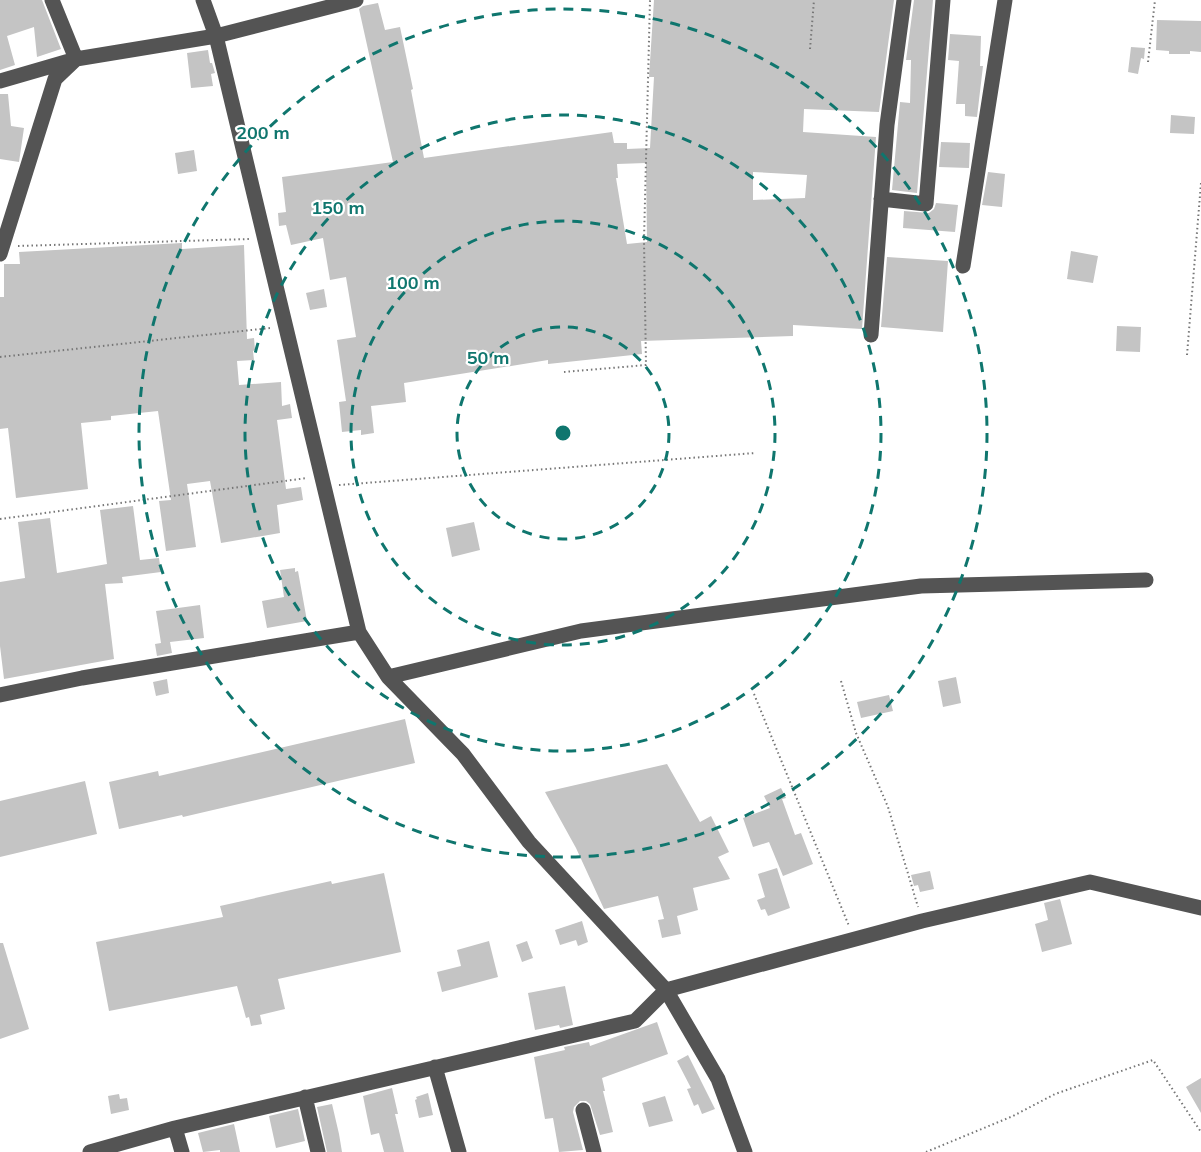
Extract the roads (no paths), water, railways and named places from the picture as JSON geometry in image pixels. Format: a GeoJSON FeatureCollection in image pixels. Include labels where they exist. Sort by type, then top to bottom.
{"type":"FeatureCollection","features":[{"type":"Feature","properties":{"kind":"street"},"geometry":{"type":"LineString","coordinates":[[52,0],[76,59]]}},
{"type":"Feature","properties":{"kind":"street"},"geometry":{"type":"LineString","coordinates":[[203,0],[216,36],[359,632],[388,677],[463,754],[529,842],[666,990],[718,1079],[745,1152]]}},
{"type":"Feature","properties":{"kind":"street"},"geometry":{"type":"LineString","coordinates":[[0,81],[76,59],[216,36],[356,0]]}},
{"type":"Feature","properties":{"kind":"street"},"geometry":{"type":"LineString","coordinates":[[871,335],[887,124],[904,0]]}},
{"type":"Feature","properties":{"kind":"street"},"geometry":{"type":"LineString","coordinates":[[881,199],[926,204],[943,0]]}},
{"type":"Feature","properties":{"kind":"street"},"geometry":{"type":"LineString","coordinates":[[963,266],[1005,0]]}},
{"type":"Feature","properties":{"kind":"street"},"geometry":{"type":"LineString","coordinates":[[2,250],[55,79],[76,59]]}},
{"type":"Feature","properties":{"kind":"street"},"geometry":{"type":"LineString","coordinates":[[388,677],[581,632],[921,586],[1146,580]]}},
{"type":"Feature","properties":{"kind":"street"},"geometry":{"type":"LineString","coordinates":[[0,696],[82,678],[359,632]]}},
{"type":"Feature","properties":{"kind":"street"},"geometry":{"type":"LineString","coordinates":[[90,1152],[175,1128],[435,1066],[635,1022],[666,990],[922,921],[1090,882],[1201,908]]}},
{"type":"Feature","properties":{"kind":"street"},"geometry":{"type":"LineString","coordinates":[[435,1066],[459,1152]]}},
{"type":"Feature","properties":{"kind":"street"},"geometry":{"type":"LineString","coordinates":[[305,1097],[318,1152]]}},
{"type":"Feature","properties":{"kind":"street"},"geometry":{"type":"LineString","coordinates":[[583,1110],[594,1152]]}},
{"type":"Feature","properties":{"kind":"street"},"geometry":{"type":"LineString","coordinates":[[175,1128],[182,1152]]}}]}
